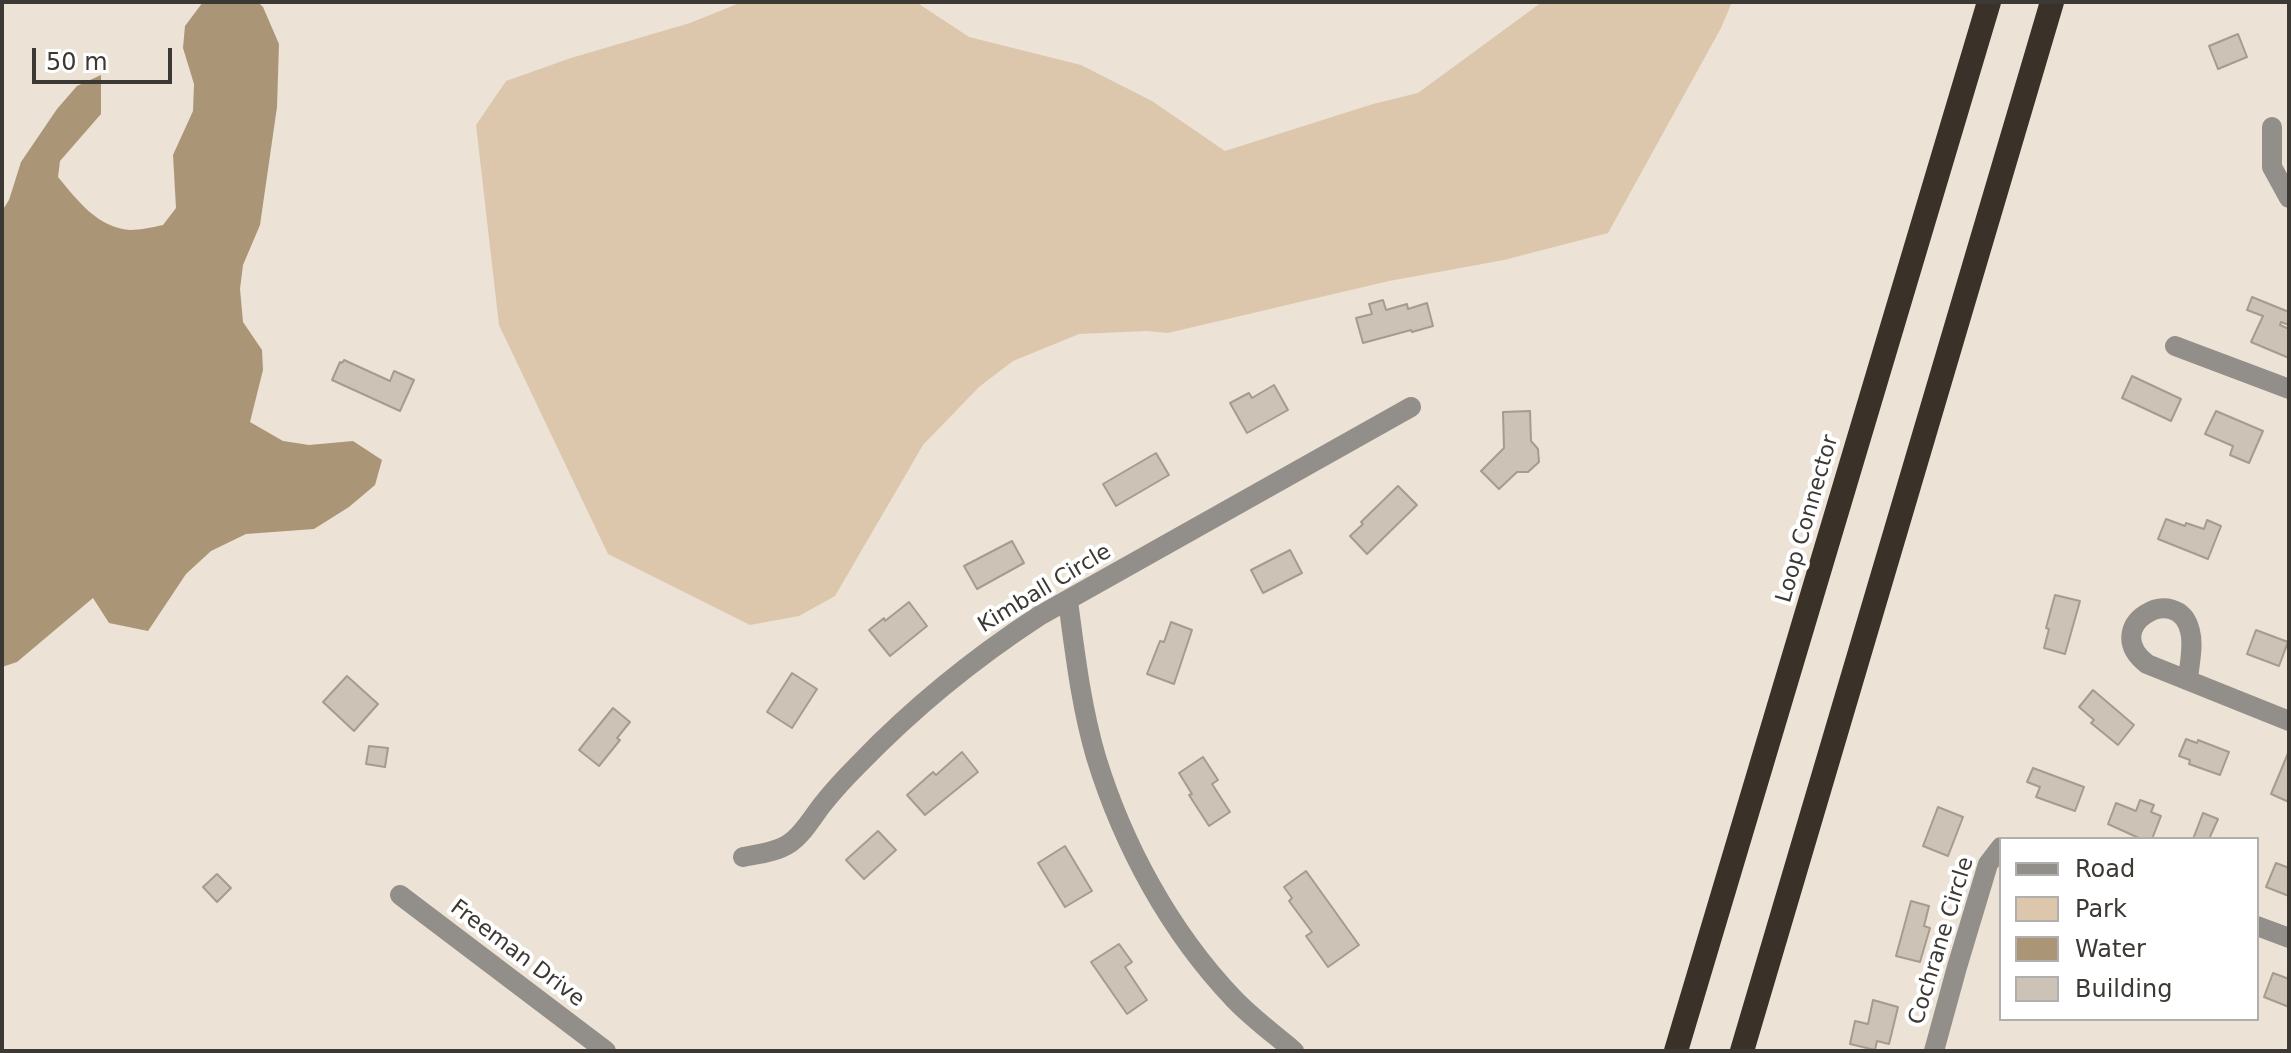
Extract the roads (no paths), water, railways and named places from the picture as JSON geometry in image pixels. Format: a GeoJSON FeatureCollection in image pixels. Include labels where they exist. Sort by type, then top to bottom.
{"type":"FeatureCollection","features":[{"type":"Feature","properties":{"kind":"highway","name":"Loop Connector"},"geometry":{"type":"LineString","coordinates":[[1676,1051],[1989,2]]}},
{"type":"Feature","properties":{"kind":"highway"},"geometry":{"type":"LineString","coordinates":[[1742,1051],[2052,2]]}},
{"type":"Feature","properties":{"kind":"street"},"geometry":{"type":"LineString","coordinates":[[2272,127],[2272,167],[2289,198]]}},
{"type":"Feature","properties":{"kind":"street"},"geometry":{"type":"LineString","coordinates":[[2175,346],[2289,389]]}},
{"type":"Feature","properties":{"kind":"street","name":"Kimball Circle"},"geometry":{"type":"LineString","coordinates":[[743,857],[790,843],[845,778],[892,730],[930,696],[1004,639],[1039,616],[1411,407]]}},
{"type":"Feature","properties":{"kind":"street"},"geometry":{"type":"LineString","coordinates":[[1068,601],[1081,695],[1096,756],[1131,846],[1180,933],[1209,971],[1235,1000],[1294,1051]]}},
{"type":"Feature","properties":{"kind":"street"},"geometry":{"type":"LineString","coordinates":[[2188,680],[2289,721]]}},
{"type":"Feature","properties":{"kind":"street","name":"Cochrane Circle"},"geometry":{"type":"LineString","coordinates":[[1934,1051],[1988,864],[1999,850]]}},
{"type":"Feature","properties":{"kind":"street","name":"Freeman Drive"},"geometry":{"type":"LineString","coordinates":[[400,895],[606,1051]]}},
{"type":"Feature","properties":{"kind":"street"},"geometry":{"type":"LineString","coordinates":[[2259,927],[2289,938]]}},
{"type":"Feature","properties":{"kind":"water"},"geometry":{"type":"Polygon","coordinates":[[[203,2],[258,2],[279,44],[277,107],[260,225],[243,265],[240,289],[243,322],[262,350],[263,370],[250,422],[283,441],[309,445],[353,441],[382,460],[375,485],[349,507],[314,529],[246,534],[211,551],[186,574],[148,631],[109,623],[93,598],[17,662],[2,667],[2,211],[9,200],[21,162],[57,109],[77,86],[101,75],[101,114],[60,161],[58,177],[89,211],[108,224],[130,230],[163,225],[176,208],[173,155],[193,111],[194,84],[183,48],[185,26],[203,2]]]}}]}
